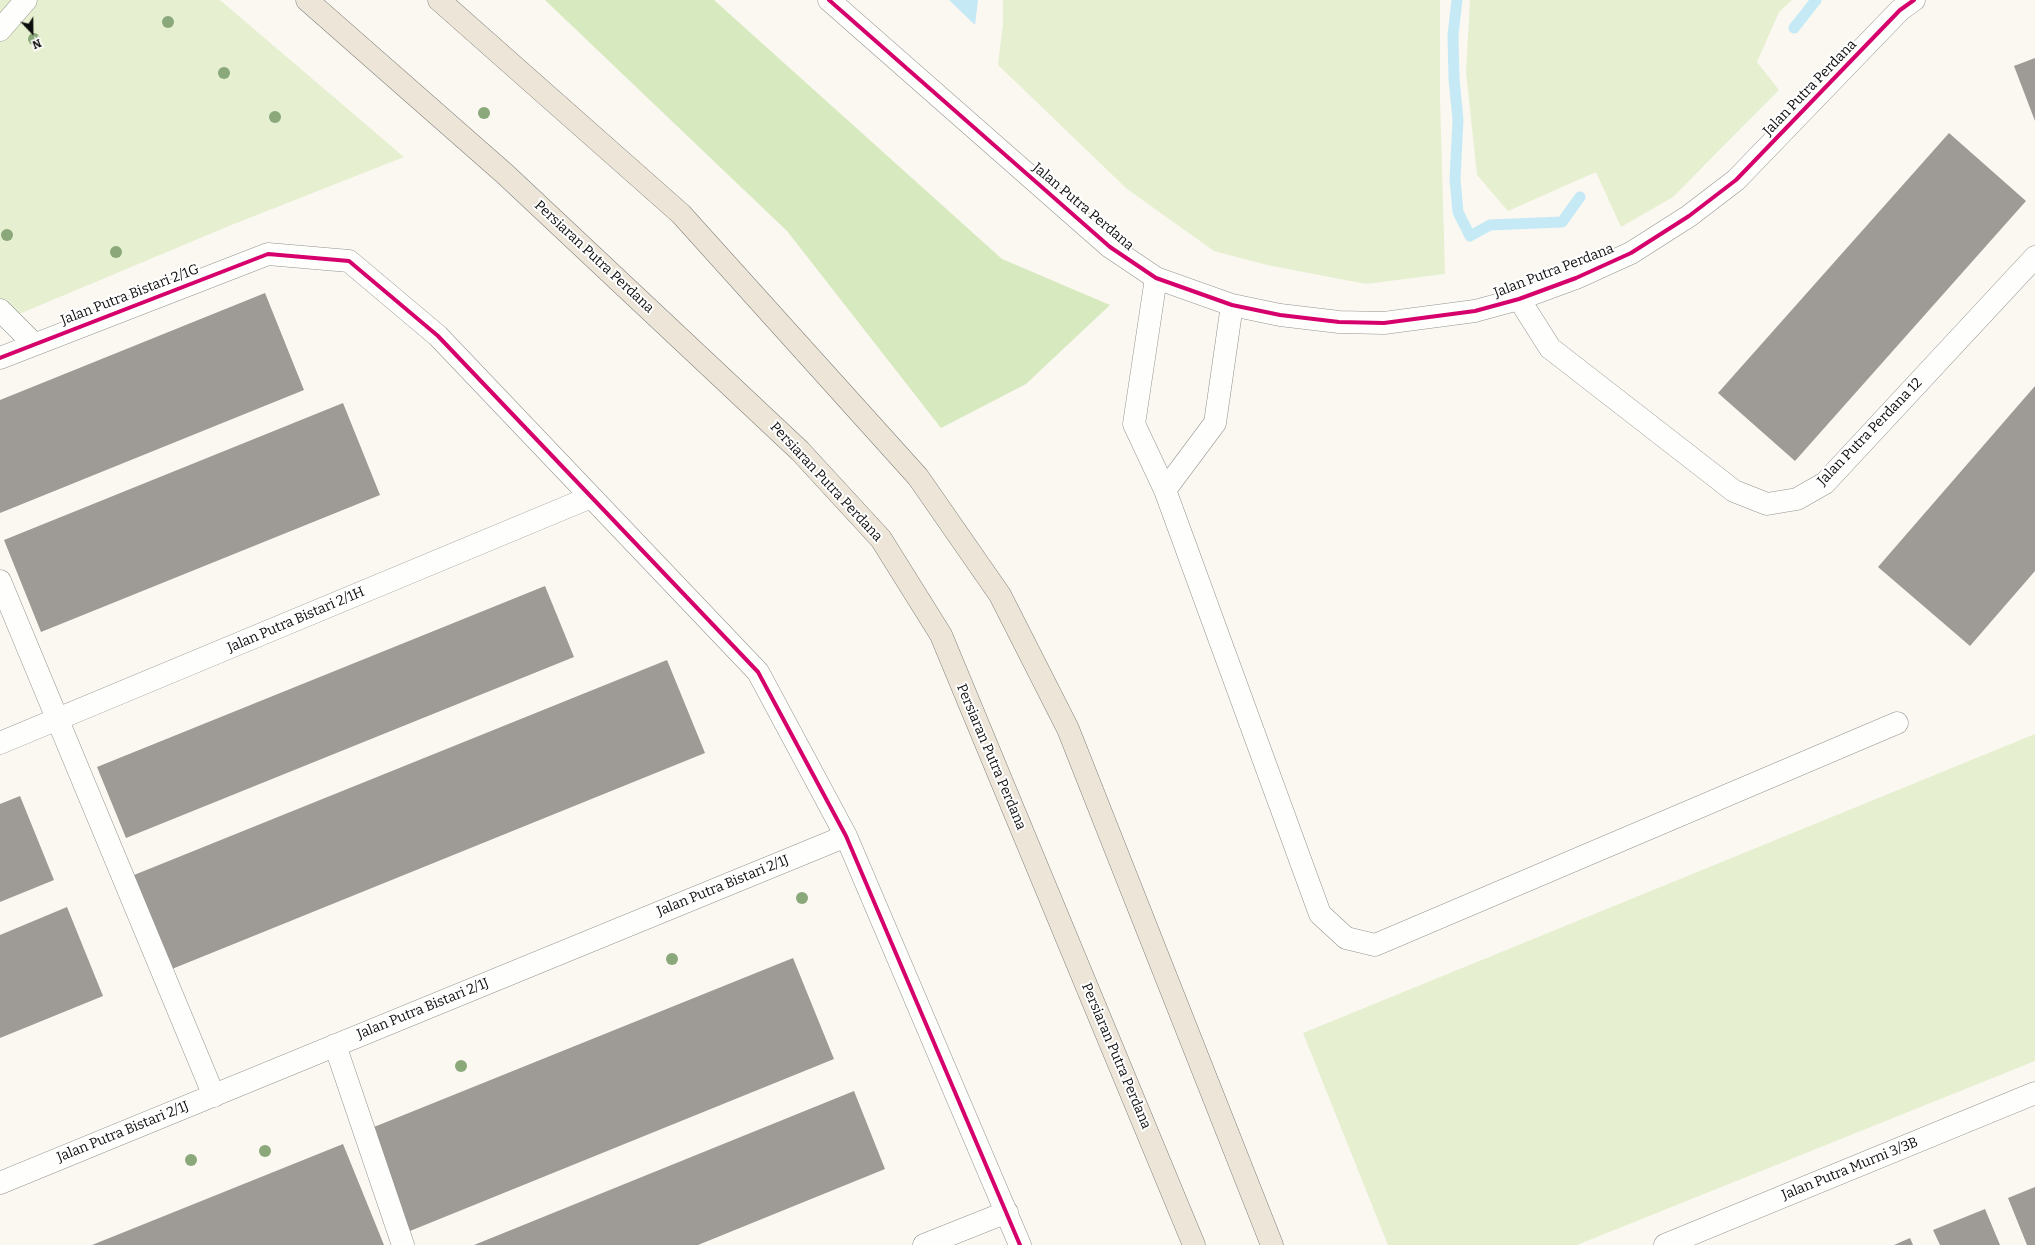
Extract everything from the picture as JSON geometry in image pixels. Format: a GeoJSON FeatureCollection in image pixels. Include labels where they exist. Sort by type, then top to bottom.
{"type":"FeatureCollection","features":[{"type":"Feature","properties":{"kind":"main road","name":"Persiaran Putra Perdana"},"geometry":{"type":"LineString","coordinates":[[307,0],[506,174],[800,451],[882,539],[941,635],[1194,1245]]}},
{"type":"Feature","properties":{"kind":"main road"},"geometry":{"type":"LineString","coordinates":[[439,0],[681,214],[918,477],[1000,595],[1068,729],[1272,1245]]}},
{"type":"Feature","properties":{"kind":"street"},"geometry":{"type":"LineString","coordinates":[[0,30],[26,0]]}},
{"type":"Feature","properties":{"kind":"street","name":"Jalan Putra Perdana"},"geometry":{"type":"LineString","coordinates":[[829,0],[1110,247],[1156,278],[1232,305],[1288,316],[1339,322],[1384,323],[1475,311],[1519,299],[1576,278],[1631,253],[1689,216],[1736,180],[1900,10],[1914,0]]}},
{"type":"Feature","properties":{"kind":"street","name":"Jalan Putra Bistari 2/1G"},"geometry":{"type":"LineString","coordinates":[[0,358],[268,254],[349,261],[438,336],[591,497]]}},
{"type":"Feature","properties":{"kind":"street","name":"Jalan Putra Perdana 12"},"geometry":{"type":"LineString","coordinates":[[1519,299],[1550,348],[1734,491],[1767,504],[1797,499],[1825,483],[2035,257]]}},
{"type":"Feature","properties":{"kind":"street"},"geometry":{"type":"LineString","coordinates":[[1156,278],[1134,424],[1165,490],[1320,914],[1346,938],[1375,945],[1897,722]]}},
{"type":"Feature","properties":{"kind":"street"},"geometry":{"type":"LineString","coordinates":[[1165,490],[1214,423],[1232,305]]}},
{"type":"Feature","properties":{"kind":"street"},"geometry":{"type":"LineString","coordinates":[[0,310],[34,344]]}},
{"type":"Feature","properties":{"kind":"street"},"geometry":{"type":"LineString","coordinates":[[591,497],[758,672],[846,836],[1020,1245]]}},
{"type":"Feature","properties":{"kind":"street","name":"Jalan Putra Bistari 2/1H"},"geometry":{"type":"LineString","coordinates":[[0,743],[591,497]]}},
{"type":"Feature","properties":{"kind":"street"},"geometry":{"type":"LineString","coordinates":[[0,581],[214,1096]]}},
{"type":"Feature","properties":{"kind":"street","name":"Jalan Putra Bistari 2/1J"},"geometry":{"type":"LineString","coordinates":[[0,1182],[214,1096],[846,836]]}},
{"type":"Feature","properties":{"kind":"street"},"geometry":{"type":"LineString","coordinates":[[335,1045],[403,1245]]}},
{"type":"Feature","properties":{"kind":"street","name":"Jalan Putra Murni 3/3B"},"geometry":{"type":"LineString","coordinates":[[1665,1245],[2035,1093]]}},
{"type":"Feature","properties":{"kind":"street"},"geometry":{"type":"LineString","coordinates":[[924,1245],[1007,1212]]}},
{"type":"Feature","properties":{"kind":"green space"},"geometry":{"type":"Polygon","coordinates":[[[0,0],[220,0],[404,157],[229,226],[0,322],[0,0]]]}},
{"type":"Feature","properties":{"kind":"green space"},"geometry":{"type":"Polygon","coordinates":[[[545,0],[714,0],[1002,259],[1110,305],[1026,384],[941,428],[787,231],[545,0]]]}},
{"type":"Feature","properties":{"kind":"green space"},"geometry":{"type":"Polygon","coordinates":[[[1003,0],[1440,0],[1440,97],[1445,274],[1366,284],[1267,265],[1214,251],[1127,189],[998,65],[1003,24],[1003,0]]]}},
{"type":"Feature","properties":{"kind":"green space"},"geometry":{"type":"Polygon","coordinates":[[[1470,0],[1792,0],[1779,12],[1757,62],[1779,90],[1673,197],[1621,227],[1596,172],[1508,211],[1477,175],[1466,72],[1470,0]]]}},
{"type":"Feature","properties":{"kind":"green space"},"geometry":{"type":"Polygon","coordinates":[[[2035,734],[2035,1061],[1577,1245],[1388,1245],[1303,1033],[2035,734]]]}},
{"type":"Feature","properties":{"kind":"water"},"geometry":{"type":"Polygon","coordinates":[[[949,0],[978,0],[975,25],[949,0]]]}},
{"type":"Feature","properties":{"kind":"building"},"geometry":{"type":"Polygon","coordinates":[[[2035,58],[2035,121],[2014,66],[2035,58]]]}},
{"type":"Feature","properties":{"kind":"building"},"geometry":{"type":"Polygon","coordinates":[[[1949,133],[2026,201],[1795,461],[1718,393],[1949,133]]]}},
{"type":"Feature","properties":{"kind":"building"},"geometry":{"type":"Polygon","coordinates":[[[265,293],[304,390],[0,513],[0,400],[265,293]]]}},
{"type":"Feature","properties":{"kind":"building"},"geometry":{"type":"Polygon","coordinates":[[[2035,386],[2035,571],[1970,646],[1878,567],[2035,386]]]}},
{"type":"Feature","properties":{"kind":"building"},"geometry":{"type":"Polygon","coordinates":[[[343,403],[380,495],[41,632],[4,540],[343,403]]]}},
{"type":"Feature","properties":{"kind":"building"},"geometry":{"type":"Polygon","coordinates":[[[545,586],[574,657],[126,838],[97,767],[545,586]]]}},
{"type":"Feature","properties":{"kind":"building"},"geometry":{"type":"Polygon","coordinates":[[[667,660],[705,753],[172,969],[134,875],[667,660]]]}},
{"type":"Feature","properties":{"kind":"building"},"geometry":{"type":"Polygon","coordinates":[[[20,796],[54,880],[0,902],[0,804],[20,796]]]}},
{"type":"Feature","properties":{"kind":"building"},"geometry":{"type":"Polygon","coordinates":[[[67,907],[103,996],[0,1038],[0,935],[67,907]]]}},
{"type":"Feature","properties":{"kind":"building"},"geometry":{"type":"Polygon","coordinates":[[[793,958],[834,1059],[410,1231],[369,1129],[793,958]]]}},
{"type":"Feature","properties":{"kind":"building"},"geometry":{"type":"Polygon","coordinates":[[[854,1091],[885,1169],[698,1245],[474,1245],[854,1091]]]}},
{"type":"Feature","properties":{"kind":"building"},"geometry":{"type":"Polygon","coordinates":[[[343,1144],[384,1245],[92,1245],[343,1144]]]}},
{"type":"Feature","properties":{"kind":"building"},"geometry":{"type":"Polygon","coordinates":[[[2035,1187],[2035,1245],[2027,1245],[2008,1198],[2035,1187]]]}},
{"type":"Feature","properties":{"kind":"building"},"geometry":{"type":"Polygon","coordinates":[[[1985,1209],[2000,1245],[1940,1245],[1933,1230],[1985,1209]]]}},
{"type":"Feature","properties":{"kind":"building"},"geometry":{"type":"Polygon","coordinates":[[[1910,1238],[1913,1245],[1894,1245],[1910,1238]]]}},
{"type":"Feature","properties":{"kind":"waterway"},"geometry":{"type":"LineString","coordinates":[[1457,0],[1453,35],[1454,79],[1458,120],[1455,179],[1458,212],[1470,236],[1490,225],[1562,222],[1580,197]]}},
{"type":"Feature","properties":{"kind":"waterway"},"geometry":{"type":"LineString","coordinates":[[1794,28],[1816,0]]}},
{"type":"Feature","properties":{"kind":"cycle path"},"geometry":{"type":"LineString","coordinates":[[829,0],[1110,247],[1156,278],[1232,305],[1280,315],[1339,322],[1384,323],[1475,311],[1519,299],[1576,278],[1631,253],[1689,216],[1736,180],[1900,10],[1914,0]]}},
{"type":"Feature","properties":{"kind":"cycle path"},"geometry":{"type":"LineString","coordinates":[[0,358],[268,254],[349,261],[438,336],[758,672],[846,836],[1020,1245]]}}]}
